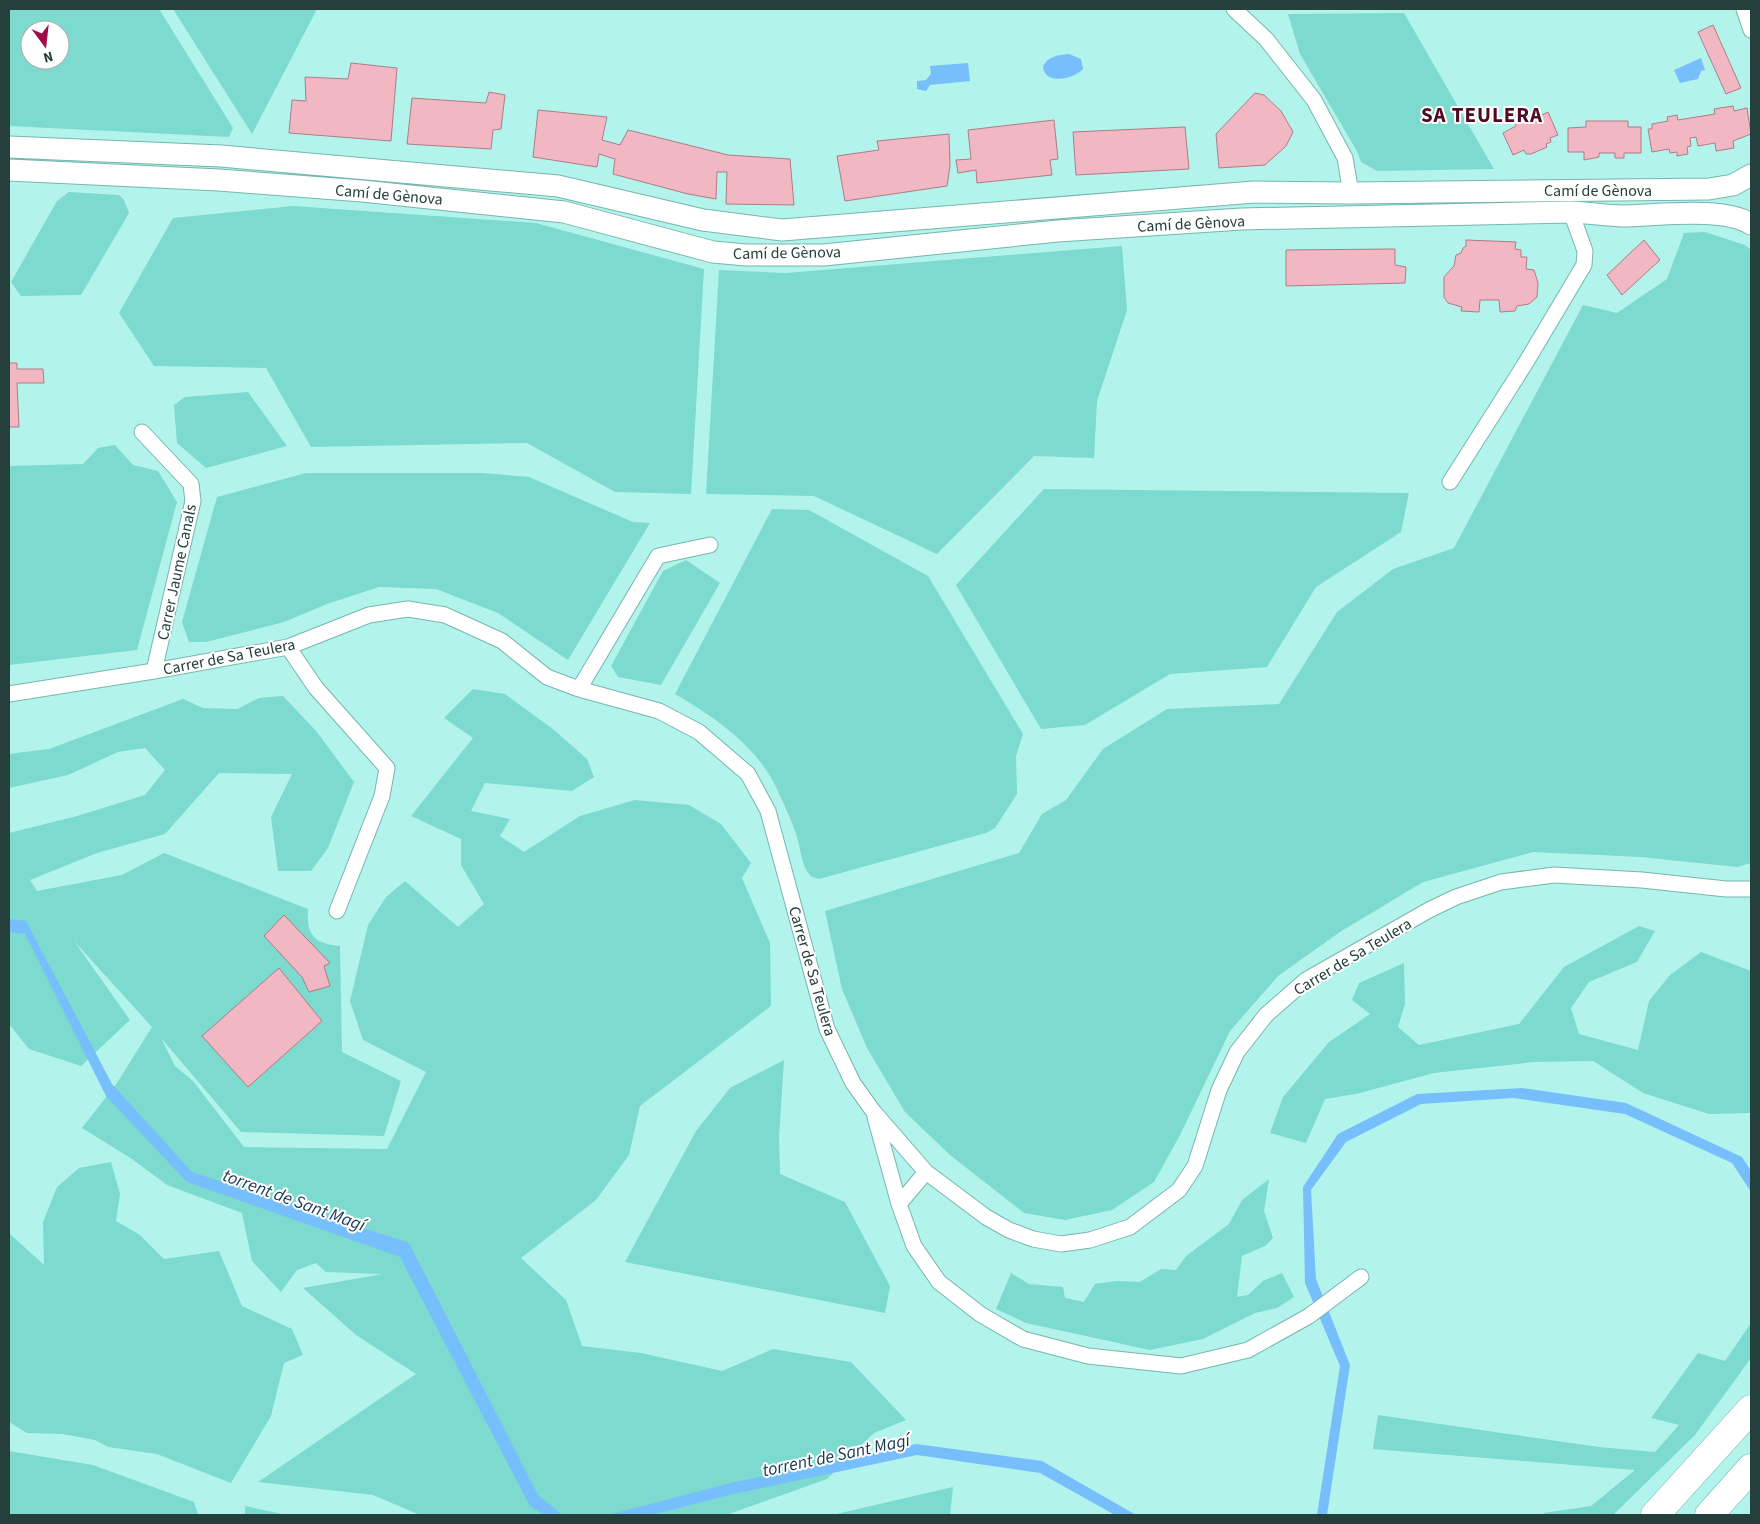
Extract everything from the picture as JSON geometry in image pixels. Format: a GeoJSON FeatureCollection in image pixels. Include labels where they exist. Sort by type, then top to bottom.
{"type":"FeatureCollection","features":[{"type":"Feature","properties":{"kind":"highway"},"geometry":{"type":"LineString","coordinates":[[1721,1445],[1751,1392]]}},
{"type":"Feature","properties":{"kind":"highway"},"geometry":{"type":"LineString","coordinates":[[1654,1515],[1721,1445],[1751,1409]]}},
{"type":"Feature","properties":{"kind":"highway"},"geometry":{"type":"LineString","coordinates":[[1708,1515],[1751,1468]]}},
{"type":"Feature","properties":{"kind":"street"},"geometry":{"type":"LineString","coordinates":[[1234,9],[1266,39],[1314,100],[1345,158],[1351,193]]}},
{"type":"Feature","properties":{"kind":"street"},"geometry":{"type":"LineString","coordinates":[[1744,9],[1751,30]]}},
{"type":"Feature","properties":{"kind":"street","name":"Camí de Gènova"},"geometry":{"type":"LineString","coordinates":[[9,148],[221,156],[558,186],[703,220],[782,230],[1254,192],[1351,193],[1709,189],[1733,185],[1751,175]]}},
{"type":"Feature","properties":{"kind":"street","name":"Camí de Gènova"},"geometry":{"type":"LineString","coordinates":[[9,170],[248,183],[564,212],[714,252],[746,256],[824,255],[1058,231],[1242,219],[1571,212],[1620,216],[1722,215],[1751,224]]}},
{"type":"Feature","properties":{"kind":"street","name":"Camí de Gènova"},"geometry":{"type":"LineString","coordinates":[[1450,482],[1525,364],[1584,265],[1584,251],[1571,212]]}},
{"type":"Feature","properties":{"kind":"street","name":"Carrer Jaume Canals"},"geometry":{"type":"LineString","coordinates":[[142,432],[191,484],[193,501],[154,671]]}},
{"type":"Feature","properties":{"kind":"street"},"geometry":{"type":"LineString","coordinates":[[579,689],[658,556],[710,545]]}},
{"type":"Feature","properties":{"kind":"street","name":"Carrer de Sa Teulera"},"geometry":{"type":"LineString","coordinates":[[9,694],[288,647],[369,616],[408,609],[445,614],[502,640],[547,677],[579,689],[659,710],[699,732],[748,774],[768,811],[827,1030],[853,1083],[873,1111],[926,1172],[986,1217],[1009,1230],[1033,1239],[1061,1244],[1090,1240],[1130,1227],[1179,1190],[1195,1166],[1220,1090],[1237,1052],[1266,1015],[1306,980],[1428,910],[1456,897],[1501,882],[1554,875],[1642,880],[1726,889],[1751,888]]}},
{"type":"Feature","properties":{"kind":"street"},"geometry":{"type":"LineString","coordinates":[[288,647],[316,688],[387,768],[382,796],[337,911]]}},
{"type":"Feature","properties":{"kind":"street"},"geometry":{"type":"LineString","coordinates":[[873,1111],[899,1204],[914,1246],[939,1282],[980,1314],[1023,1339],[1088,1356],[1181,1366],[1248,1350],[1309,1316],[1360,1277]]}},
{"type":"Feature","properties":{"kind":"street"},"geometry":{"type":"LineString","coordinates":[[899,1204],[926,1172]]}},
{"type":"Feature","properties":{"kind":"green space"},"geometry":{"type":"Polygon","coordinates":[[[9,9],[159,9],[233,128],[229,137],[9,126],[9,9]]]}},
{"type":"Feature","properties":{"kind":"green space"},"geometry":{"type":"Polygon","coordinates":[[[173,9],[317,9],[252,134],[173,9]]]}},
{"type":"Feature","properties":{"kind":"green space"},"geometry":{"type":"Polygon","coordinates":[[[1404,13],[1494,169],[1377,171],[1361,162],[1358,153],[1300,54],[1288,14],[1404,13]]]}},
{"type":"Feature","properties":{"kind":"green space"},"geometry":{"type":"Polygon","coordinates":[[[69,192],[119,195],[124,200],[129,213],[81,295],[21,296],[11,282],[57,201],[69,192]]]}},
{"type":"Feature","properties":{"kind":"green space"},"geometry":{"type":"Polygon","coordinates":[[[293,206],[536,223],[704,269],[691,494],[615,492],[527,443],[311,447],[266,368],[154,366],[119,313],[173,218],[293,206]]]}},
{"type":"Feature","properties":{"kind":"green space"},"geometry":{"type":"Polygon","coordinates":[[[1705,232],[1745,245],[1751,250],[1751,863],[1737,867],[1641,857],[1533,852],[1423,882],[1340,932],[1278,976],[1230,1031],[1180,1135],[1154,1182],[1112,1210],[1065,1220],[1024,1213],[950,1155],[905,1112],[867,1048],[842,989],[825,911],[1019,853],[1042,814],[1066,800],[1103,749],[1167,709],[1279,704],[1337,612],[1393,569],[1454,548],[1583,305],[1617,313],[1667,279],[1684,233],[1705,232]]]}},
{"type":"Feature","properties":{"kind":"green space"},"geometry":{"type":"Polygon","coordinates":[[[1122,246],[1127,310],[1097,401],[1094,458],[1034,456],[937,554],[814,496],[706,494],[719,270],[786,273],[1122,246]]]}},
{"type":"Feature","properties":{"kind":"green space"},"geometry":{"type":"Polygon","coordinates":[[[248,392],[287,446],[206,468],[177,443],[174,405],[185,397],[248,392]]]}},
{"type":"Feature","properties":{"kind":"green space"},"geometry":{"type":"Polygon","coordinates":[[[115,445],[133,465],[158,471],[177,502],[137,650],[9,665],[9,466],[83,464],[98,448],[115,445]]]}},
{"type":"Feature","properties":{"kind":"green space"},"geometry":{"type":"Polygon","coordinates":[[[306,473],[483,473],[529,477],[633,522],[650,523],[568,660],[498,613],[436,589],[379,587],[327,604],[284,622],[206,642],[189,642],[182,622],[217,497],[306,473]]]}},
{"type":"Feature","properties":{"kind":"green space"},"geometry":{"type":"Polygon","coordinates":[[[1044,489],[1409,493],[1401,532],[1316,587],[1267,667],[1170,674],[1085,725],[1041,729],[956,585],[1044,489]]]}},
{"type":"Feature","properties":{"kind":"green space"},"geometry":{"type":"Polygon","coordinates":[[[772,509],[809,510],[928,576],[1023,734],[1016,756],[1017,794],[995,828],[986,833],[819,879],[813,877],[804,866],[795,831],[768,772],[746,745],[733,733],[675,694],[772,509]]]}},
{"type":"Feature","properties":{"kind":"green space"},"geometry":{"type":"Polygon","coordinates":[[[686,560],[720,583],[661,685],[618,677],[611,666],[663,571],[686,560]]]}},
{"type":"Feature","properties":{"kind":"green space"},"geometry":{"type":"Polygon","coordinates":[[[473,689],[505,694],[554,730],[587,759],[594,777],[572,791],[485,783],[471,811],[510,819],[500,836],[524,852],[580,816],[635,800],[689,805],[721,824],[751,863],[742,878],[770,943],[771,1006],[640,1106],[629,1155],[596,1200],[521,1258],[566,1300],[582,1346],[641,1353],[722,1371],[773,1349],[851,1362],[906,1420],[874,1433],[827,1479],[726,1515],[420,1515],[373,1495],[258,1482],[416,1374],[356,1335],[303,1288],[383,1274],[326,1272],[316,1263],[297,1270],[281,1292],[252,1261],[242,1213],[167,1185],[132,1159],[82,1128],[117,1083],[152,1027],[74,941],[130,1020],[81,1066],[29,1049],[9,1024],[9,833],[77,816],[145,795],[165,770],[145,748],[118,752],[68,775],[9,788],[9,754],[49,749],[183,699],[203,708],[237,709],[259,698],[283,696],[317,732],[354,782],[328,848],[311,871],[278,871],[271,817],[292,774],[219,773],[165,834],[97,853],[30,880],[37,891],[122,875],[164,853],[308,909],[308,925],[314,936],[324,943],[340,946],[342,1052],[401,1081],[384,1136],[241,1132],[161,1038],[175,1066],[193,1081],[244,1147],[387,1149],[426,1072],[363,1040],[350,1001],[368,925],[386,897],[405,881],[458,927],[484,904],[461,865],[461,839],[411,816],[473,738],[444,718],[473,689]]]}},
{"type":"Feature","properties":{"kind":"green space"},"geometry":{"type":"Polygon","coordinates":[[[1639,926],[1655,931],[1637,962],[1589,982],[1571,1008],[1579,1034],[1638,1050],[1649,1001],[1670,975],[1701,952],[1751,971],[1751,1113],[1709,1114],[1643,1093],[1593,1061],[1534,1062],[1434,1073],[1356,1094],[1325,1099],[1306,1143],[1270,1133],[1283,1097],[1329,1042],[1370,1014],[1352,1000],[1359,983],[1404,963],[1405,1004],[1398,1027],[1419,1045],[1519,1024],[1564,967],[1639,926]]]}},
{"type":"Feature","properties":{"kind":"green space"},"geometry":{"type":"Polygon","coordinates":[[[784,1060],[779,1137],[780,1174],[845,1202],[890,1286],[885,1313],[625,1262],[696,1131],[730,1088],[784,1060]]]}},
{"type":"Feature","properties":{"kind":"green space"},"geometry":{"type":"Polygon","coordinates":[[[111,1162],[120,1194],[116,1221],[140,1235],[164,1259],[219,1251],[242,1306],[292,1329],[303,1355],[284,1363],[271,1416],[231,1483],[157,1454],[108,1447],[95,1440],[62,1434],[27,1433],[9,1422],[9,1233],[44,1265],[43,1222],[57,1187],[79,1168],[111,1162]]]}},
{"type":"Feature","properties":{"kind":"green space"},"geometry":{"type":"Polygon","coordinates":[[[1269,1179],[1264,1211],[1273,1238],[1265,1246],[1242,1256],[1237,1297],[1248,1295],[1263,1281],[1282,1273],[1294,1297],[1277,1308],[1255,1313],[1203,1339],[1150,1350],[1026,1323],[996,1309],[1011,1273],[1029,1284],[1063,1287],[1065,1298],[1084,1302],[1095,1284],[1116,1281],[1140,1282],[1161,1269],[1176,1270],[1186,1256],[1229,1224],[1242,1200],[1269,1179]]]}},
{"type":"Feature","properties":{"kind":"green space"},"geometry":{"type":"Polygon","coordinates":[[[1751,1323],[1751,1358],[1695,1435],[1613,1515],[1542,1515],[1544,1513],[1591,1506],[1635,1470],[1373,1449],[1378,1415],[1599,1447],[1655,1452],[1679,1425],[1651,1418],[1698,1353],[1725,1361],[1751,1323]]]}},
{"type":"Feature","properties":{"kind":"green space"},"geometry":{"type":"Polygon","coordinates":[[[9,1451],[93,1465],[194,1502],[198,1515],[9,1515],[9,1451]]]}},
{"type":"Feature","properties":{"kind":"green space"},"geometry":{"type":"Polygon","coordinates":[[[953,1487],[950,1515],[832,1515],[953,1487]]]}},
{"type":"Feature","properties":{"kind":"green space"},"geometry":{"type":"Polygon","coordinates":[[[245,1506],[287,1515],[245,1515],[245,1506]]]}},
{"type":"Feature","properties":{"kind":"water"},"geometry":{"type":"Polygon","coordinates":[[[1069,54],[1081,59],[1083,69],[1079,73],[1067,78],[1060,79],[1048,76],[1043,66],[1048,60],[1069,54]]]}},
{"type":"Feature","properties":{"kind":"water"},"geometry":{"type":"Polygon","coordinates":[[[1701,58],[1705,70],[1701,71],[1698,79],[1680,83],[1674,70],[1701,58]]]}},
{"type":"Feature","properties":{"kind":"water"},"geometry":{"type":"Polygon","coordinates":[[[968,63],[970,81],[930,85],[926,91],[917,89],[917,81],[926,80],[931,74],[930,66],[968,63]]]}},
{"type":"Feature","properties":{"kind":"water"},"geometry":{"type":"Polygon","coordinates":[[[9,919],[26,921],[112,1084],[192,1172],[409,1243],[538,1495],[563,1515],[544,1515],[530,1506],[400,1257],[187,1182],[106,1096],[25,934],[9,932],[9,919]]]}},
{"type":"Feature","properties":{"kind":"water"},"geometry":{"type":"Polygon","coordinates":[[[1522,1088],[1626,1103],[1742,1157],[1751,1171],[1751,1192],[1732,1163],[1625,1114],[1513,1098],[1421,1104],[1346,1142],[1311,1190],[1316,1279],[1350,1365],[1327,1515],[1317,1515],[1340,1366],[1305,1283],[1303,1187],[1338,1134],[1417,1094],[1522,1088]]]}},
{"type":"Feature","properties":{"kind":"water"},"geometry":{"type":"Polygon","coordinates":[[[916,1444],[1042,1461],[1136,1515],[1115,1515],[1040,1473],[917,1455],[738,1493],[651,1515],[608,1515],[731,1483],[916,1444]]]}},
{"type":"Feature","properties":{"kind":"building"},"geometry":{"type":"Polygon","coordinates":[[[1713,25],[1741,88],[1726,94],[1698,32],[1713,25]]]}},
{"type":"Feature","properties":{"kind":"building"},"geometry":{"type":"Polygon","coordinates":[[[351,63],[397,68],[391,141],[289,133],[292,100],[306,101],[305,77],[348,79],[351,63]]]}},
{"type":"Feature","properties":{"kind":"building"},"geometry":{"type":"Polygon","coordinates":[[[489,92],[505,95],[501,129],[493,130],[491,149],[407,144],[412,98],[486,103],[489,92]]]}},
{"type":"Feature","properties":{"kind":"building"},"geometry":{"type":"Polygon","coordinates":[[[1255,93],[1264,95],[1281,111],[1293,132],[1286,146],[1265,165],[1219,168],[1216,134],[1255,93]]]}},
{"type":"Feature","properties":{"kind":"building"},"geometry":{"type":"Polygon","coordinates":[[[1733,106],[1734,111],[1747,108],[1751,134],[1733,141],[1734,148],[1716,151],[1715,143],[1698,146],[1696,137],[1690,138],[1691,146],[1687,147],[1688,154],[1677,156],[1677,152],[1670,153],[1669,149],[1652,152],[1648,129],[1652,129],[1652,124],[1668,121],[1667,117],[1677,115],[1678,120],[1715,114],[1714,109],[1733,106]]]}},
{"type":"Feature","properties":{"kind":"building"},"geometry":{"type":"Polygon","coordinates":[[[538,110],[607,117],[602,140],[620,145],[628,130],[728,155],[790,159],[794,205],[726,204],[727,172],[717,172],[716,199],[688,194],[613,174],[615,159],[599,154],[597,167],[533,157],[538,110]]]}},
{"type":"Feature","properties":{"kind":"building"},"geometry":{"type":"Polygon","coordinates":[[[1548,112],[1558,135],[1550,138],[1551,142],[1546,144],[1547,147],[1531,154],[1526,154],[1524,150],[1513,155],[1503,133],[1516,126],[1514,122],[1532,114],[1534,119],[1548,112]]]}},
{"type":"Feature","properties":{"kind":"building"},"geometry":{"type":"Polygon","coordinates":[[[1054,120],[1058,159],[1050,160],[1052,175],[977,183],[976,170],[958,173],[956,160],[971,159],[968,130],[1054,120]]]}},
{"type":"Feature","properties":{"kind":"building"},"geometry":{"type":"Polygon","coordinates":[[[1586,121],[1628,121],[1628,127],[1641,127],[1641,153],[1624,153],[1624,158],[1615,158],[1615,153],[1599,153],[1599,157],[1584,160],[1584,152],[1568,152],[1568,128],[1586,127],[1586,121]]]}},
{"type":"Feature","properties":{"kind":"building"},"geometry":{"type":"Polygon","coordinates":[[[1185,127],[1189,169],[1076,175],[1073,132],[1185,127]]]}},
{"type":"Feature","properties":{"kind":"building"},"geometry":{"type":"Polygon","coordinates":[[[949,134],[950,166],[947,186],[845,201],[837,156],[879,150],[877,141],[949,134]]]}},
{"type":"Feature","properties":{"kind":"building"},"geometry":{"type":"Polygon","coordinates":[[[1466,240],[1516,242],[1515,249],[1521,250],[1521,257],[1527,257],[1526,269],[1534,270],[1538,283],[1537,297],[1529,304],[1517,306],[1515,311],[1500,312],[1499,300],[1480,300],[1479,312],[1461,311],[1462,307],[1448,303],[1444,297],[1444,277],[1454,266],[1456,255],[1461,253],[1466,246],[1466,240]]]}},
{"type":"Feature","properties":{"kind":"building"},"geometry":{"type":"Polygon","coordinates":[[[1644,240],[1660,260],[1622,295],[1607,275],[1644,240]]]}},
{"type":"Feature","properties":{"kind":"building"},"geometry":{"type":"Polygon","coordinates":[[[1395,249],[1395,265],[1406,267],[1405,283],[1286,286],[1286,250],[1395,249]]]}},
{"type":"Feature","properties":{"kind":"building"},"geometry":{"type":"Polygon","coordinates":[[[9,363],[17,363],[17,369],[43,369],[44,383],[17,383],[19,427],[9,427],[9,363]]]}},
{"type":"Feature","properties":{"kind":"building"},"geometry":{"type":"Polygon","coordinates":[[[284,915],[330,963],[324,966],[330,986],[309,992],[302,977],[264,936],[284,915]]]}},
{"type":"Feature","properties":{"kind":"building"},"geometry":{"type":"Polygon","coordinates":[[[279,968],[322,1021],[248,1087],[202,1036],[279,968]]]}},
{"type":"Feature","properties":{"kind":"district","name":"SA TEULERA"},"geometry":{"type":"Point","coordinates":[1482,115]}},
{"type":"Feature","properties":{"kind":"water label","name":"torrent de Sant Magí"},"geometry":{"type":"Point","coordinates":[294,1200]}},
{"type":"Feature","properties":{"kind":"water label","name":"torrent de Sant Magí"},"geometry":{"type":"Point","coordinates":[836,1455]}}]}
